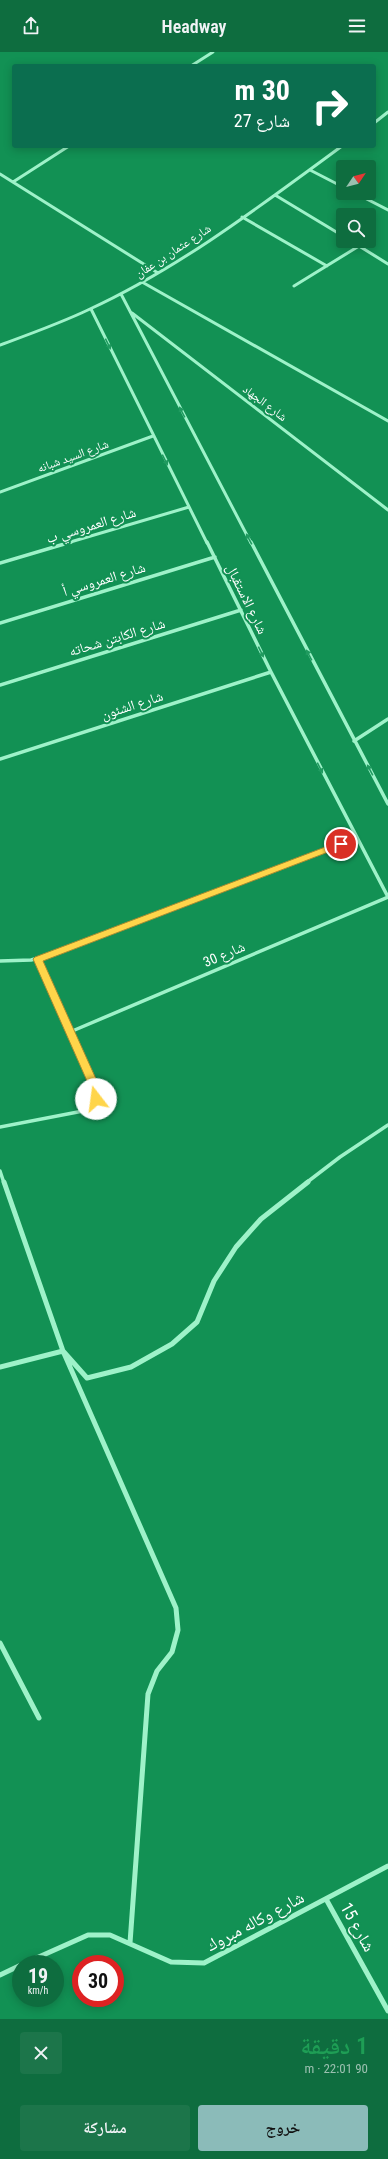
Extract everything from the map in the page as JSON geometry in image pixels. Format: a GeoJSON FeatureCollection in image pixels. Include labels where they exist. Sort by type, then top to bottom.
{"type":"FeatureCollection","features":[{"type":"Feature","properties":{"kind":"street"},"geometry":{"type":"LineString","coordinates":[[194,64],[213,52]]}},
{"type":"Feature","properties":{"kind":"street"},"geometry":{"type":"LineString","coordinates":[[376,121],[388,112]]}},
{"type":"Feature","properties":{"kind":"street"},"geometry":{"type":"LineString","coordinates":[[14,182],[66,148]]}},
{"type":"Feature","properties":{"kind":"street","name":"شارع عثمان بن عفان"},"geometry":{"type":"LineString","coordinates":[[0,345],[52,326],[121,294],[158,273],[275,195],[339,148]]}},
{"type":"Feature","properties":{"kind":"street"},"geometry":{"type":"LineString","coordinates":[[310,170],[336,183]]}},
{"type":"Feature","properties":{"kind":"street"},"geometry":{"type":"LineString","coordinates":[[0,174],[158,273]]}},
{"type":"Feature","properties":{"kind":"street"},"geometry":{"type":"LineString","coordinates":[[275,195],[336,232]]}},
{"type":"Feature","properties":{"kind":"street"},"geometry":{"type":"LineString","coordinates":[[369,200],[388,210]]}},
{"type":"Feature","properties":{"kind":"street"},"geometry":{"type":"LineString","coordinates":[[242,217],[327,266]]}},
{"type":"Feature","properties":{"kind":"street"},"geometry":{"type":"LineString","coordinates":[[294,286],[356,248]]}},
{"type":"Feature","properties":{"kind":"street"},"geometry":{"type":"LineString","coordinates":[[362,248],[388,264]]}},
{"type":"Feature","properties":{"kind":"street"},"geometry":{"type":"LineString","coordinates":[[142,282],[388,421]]}},
{"type":"Feature","properties":{"kind":"street","name":"شارع الاستقبال"},"geometry":{"type":"LineString","coordinates":[[121,294],[388,804]]}},
{"type":"Feature","properties":{"kind":"street","name":"شارع الاستقبال"},"geometry":{"type":"LineString","coordinates":[[91,308],[153,436],[356,839],[388,897]]}},
{"type":"Feature","properties":{"kind":"street","name":"شارع الجهاد"},"geometry":{"type":"LineString","coordinates":[[130,312],[388,510]]}},
{"type":"Feature","properties":{"kind":"street","name":"شارع السيد شبانه"},"geometry":{"type":"LineString","coordinates":[[0,492],[153,436]]}},
{"type":"Feature","properties":{"kind":"street","name":"شارع العمروسي ب"},"geometry":{"type":"LineString","coordinates":[[0,563],[189,507]]}},
{"type":"Feature","properties":{"kind":"street","name":"شارع العمروسي أ"},"geometry":{"type":"LineString","coordinates":[[0,623],[215,557]]}},
{"type":"Feature","properties":{"kind":"street","name":"شارع الكابتن شحاته"},"geometry":{"type":"LineString","coordinates":[[0,685],[241,610]]}},
{"type":"Feature","properties":{"kind":"street","name":"شارع الشئون"},"geometry":{"type":"LineString","coordinates":[[0,759],[272,672]]}},
{"type":"Feature","properties":{"kind":"street"},"geometry":{"type":"LineString","coordinates":[[354,741],[388,719]]}},
{"type":"Feature","properties":{"kind":"street"},"geometry":{"type":"LineString","coordinates":[[0,961],[22,962],[38,959],[356,839]]}},
{"type":"Feature","properties":{"kind":"street","name":"شارع 30"},"geometry":{"type":"LineString","coordinates":[[70,1032],[388,897]]}},
{"type":"Feature","properties":{"kind":"street"},"geometry":{"type":"LineString","coordinates":[[0,1127],[82,1111],[91,1106],[96,1099],[96,1090],[38,959]]}},
{"type":"Feature","properties":{"kind":"street"},"geometry":{"type":"LineString","coordinates":[[63,1351],[87,1378],[131,1367],[172,1344],[197,1322],[214,1281],[236,1247],[261,1219],[340,1157],[388,1126]]}},
{"type":"Feature","properties":{"kind":"street"},"geometry":{"type":"LineString","coordinates":[[0,1171],[63,1351],[176,1608],[178,1630],[172,1652],[157,1671],[148,1694],[130,1943]]}},
{"type":"Feature","properties":{"kind":"street"},"geometry":{"type":"LineString","coordinates":[[0,1367],[63,1351]]}},
{"type":"Feature","properties":{"kind":"street"},"geometry":{"type":"LineString","coordinates":[[0,1643],[39,1718]]}},
{"type":"Feature","properties":{"kind":"street","name":"شارع وكاله مبروك"},"geometry":{"type":"LineString","coordinates":[[44,1955],[88,1935],[110,1935],[171,1962],[204,1963],[388,1866]]}},
{"type":"Feature","properties":{"kind":"street","name":"شارع 15"},"geometry":{"type":"LineString","coordinates":[[326,1899],[388,2011]]}},
{"type":"Feature","properties":{"kind":"street","name":"شارع وكاله مبروك"},"geometry":{"type":"LineString","coordinates":[[0,1975],[12,1970]]}},
{"type":"Feature","properties":{"kind":"route"},"geometry":{"type":"LineString","coordinates":[[96,1099],[96,1090],[38,959],[61,952],[341,844]]}}]}
